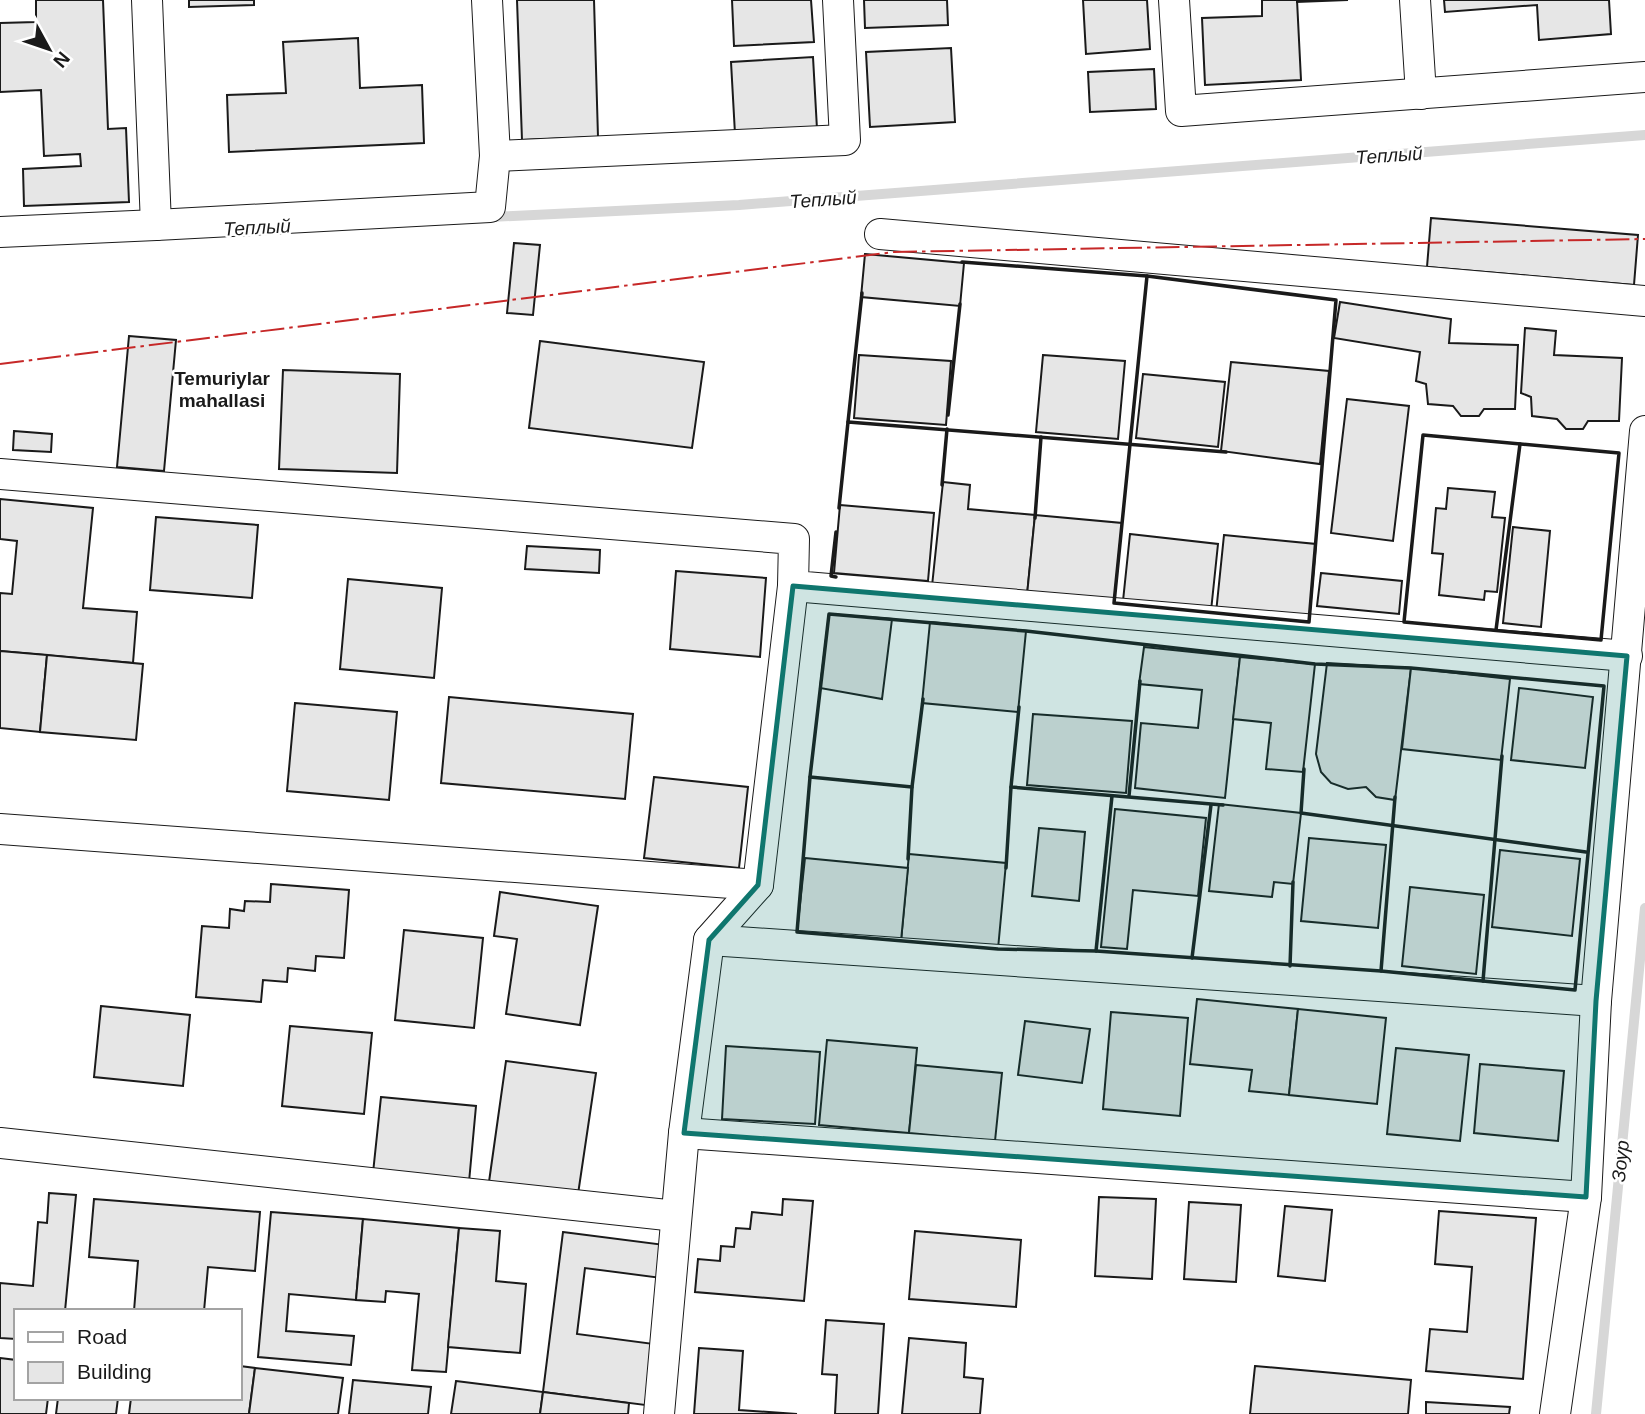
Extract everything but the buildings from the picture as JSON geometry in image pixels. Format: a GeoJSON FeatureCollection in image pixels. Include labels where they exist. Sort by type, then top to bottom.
{"type":"FeatureCollection","features":[{"type":"Feature","properties":{"kind":"street"},"geometry":{"type":"LineString","coordinates":[[146,0],[156,225]]}},
{"type":"Feature","properties":{"kind":"street"},"geometry":{"type":"LineString","coordinates":[[0,232],[490,207],[495,156],[487,0]]}},
{"type":"Feature","properties":{"kind":"street"},"geometry":{"type":"LineString","coordinates":[[495,156],[845,140],[838,0]]}},
{"type":"Feature","properties":{"kind":"street"},"geometry":{"type":"LineString","coordinates":[[1174,0],[1181,111],[1645,77]]}},
{"type":"Feature","properties":{"kind":"street"},"geometry":{"type":"LineString","coordinates":[[1415,0],[1421,93]]}},
{"type":"Feature","properties":{"kind":"street"},"geometry":{"type":"LineString","coordinates":[[880,234],[1645,301]]}},
{"type":"Feature","properties":{"kind":"street"},"geometry":{"type":"LineString","coordinates":[[1555,1414],[1586,1197],[1596,1001],[1645,431]]}},
{"type":"Feature","properties":{"kind":"street"},"geometry":{"type":"LineString","coordinates":[[0,474],[794,539],[793,586],[758,885],[709,940],[684,1133],[659,1414]]}},
{"type":"Feature","properties":{"kind":"street"},"geometry":{"type":"LineString","coordinates":[[793,586],[1627,656]]}},
{"type":"Feature","properties":{"kind":"street"},"geometry":{"type":"LineString","coordinates":[[0,829],[758,885]]}},
{"type":"Feature","properties":{"kind":"street"},"geometry":{"type":"LineString","coordinates":[[709,940],[1596,1001]]}},
{"type":"Feature","properties":{"kind":"street"},"geometry":{"type":"LineString","coordinates":[[684,1133],[1586,1197]]}},
{"type":"Feature","properties":{"kind":"street"},"geometry":{"type":"LineString","coordinates":[[0,1143],[676,1216]]}},
{"type":"Feature","properties":{"kind":"highlighted area"},"geometry":{"type":"Polygon","coordinates":[[[793,586],[1627,656],[1596,1001],[1586,1197],[684,1133],[709,940],[758,885],[793,586]]]}},
{"type":"Feature","properties":{"kind":"waterway","name":"Теплый"},"geometry":{"type":"LineString","coordinates":[[490,217],[739,205],[1645,135]]}},
{"type":"Feature","properties":{"kind":"waterway","name":"Зоур"},"geometry":{"type":"LineString","coordinates":[[1596,1414],[1645,908]]}},
{"type":"Feature","properties":{"kind":"wall"},"geometry":{"type":"LineString","coordinates":[[962,262],[1147,276]]}},
{"type":"Feature","properties":{"kind":"wall"},"geometry":{"type":"LineString","coordinates":[[1147,276],[1336,300],[1309,622],[1114,603],[1147,276]]}},
{"type":"Feature","properties":{"kind":"wall"},"geometry":{"type":"LineString","coordinates":[[848,422],[862,293]]}},
{"type":"Feature","properties":{"kind":"wall"},"geometry":{"type":"LineString","coordinates":[[948,415],[960,304]]}},
{"type":"Feature","properties":{"kind":"wall"},"geometry":{"type":"LineString","coordinates":[[839,508],[848,422],[1226,452]]}},
{"type":"Feature","properties":{"kind":"wall"},"geometry":{"type":"LineString","coordinates":[[942,485],[947,429]]}},
{"type":"Feature","properties":{"kind":"wall"},"geometry":{"type":"LineString","coordinates":[[1423,435],[1619,453],[1601,640],[1404,622],[1423,435]]}},
{"type":"Feature","properties":{"kind":"wall"},"geometry":{"type":"LineString","coordinates":[[1035,518],[1041,437]]}},
{"type":"Feature","properties":{"kind":"wall"},"geometry":{"type":"LineString","coordinates":[[1496,630],[1520,444]]}},
{"type":"Feature","properties":{"kind":"wall"},"geometry":{"type":"LineString","coordinates":[[836,532],[831,576],[836,577]]}},
{"type":"Feature","properties":{"kind":"wall"},"geometry":{"type":"LineString","coordinates":[[829,614],[1026,631],[1315,664],[1411,668],[1604,686],[1575,990],[1381,971],[1096,951],[998,949],[797,932],[810,777],[829,614]]}},
{"type":"Feature","properties":{"kind":"wall"},"geometry":{"type":"LineString","coordinates":[[1129,796],[1140,681]]}},
{"type":"Feature","properties":{"kind":"wall"},"geometry":{"type":"LineString","coordinates":[[908,859],[912,787],[923,699]]}},
{"type":"Feature","properties":{"kind":"wall"},"geometry":{"type":"LineString","coordinates":[[1019,707],[1011,787],[1223,805]]}},
{"type":"Feature","properties":{"kind":"wall"},"geometry":{"type":"LineString","coordinates":[[1483,981],[1502,756]]}},
{"type":"Feature","properties":{"kind":"wall"},"geometry":{"type":"LineString","coordinates":[[1304,769],[1301,813],[1586,852]]}},
{"type":"Feature","properties":{"kind":"wall"},"geometry":{"type":"LineString","coordinates":[[810,777],[912,787]]}},
{"type":"Feature","properties":{"kind":"wall"},"geometry":{"type":"LineString","coordinates":[[1006,868],[1011,787]]}},
{"type":"Feature","properties":{"kind":"wall"},"geometry":{"type":"LineString","coordinates":[[1096,951],[1112,796]]}},
{"type":"Feature","properties":{"kind":"wall"},"geometry":{"type":"LineString","coordinates":[[1381,971],[1395,797]]}},
{"type":"Feature","properties":{"kind":"wall"},"geometry":{"type":"LineString","coordinates":[[1192,958],[1211,805]]}},
{"type":"Feature","properties":{"kind":"wall"},"geometry":{"type":"LineString","coordinates":[[1290,966],[1293,882]]}},
{"type":"Feature","properties":{"kind":"power"},"geometry":{"type":"LineString","coordinates":[[0,364],[894,252],[1645,239]]}},
{"type":"Feature","properties":{"kind":"district","name":"Temuriylar mahallasi"},"geometry":{"type":"Point","coordinates":[222,389]}}]}
